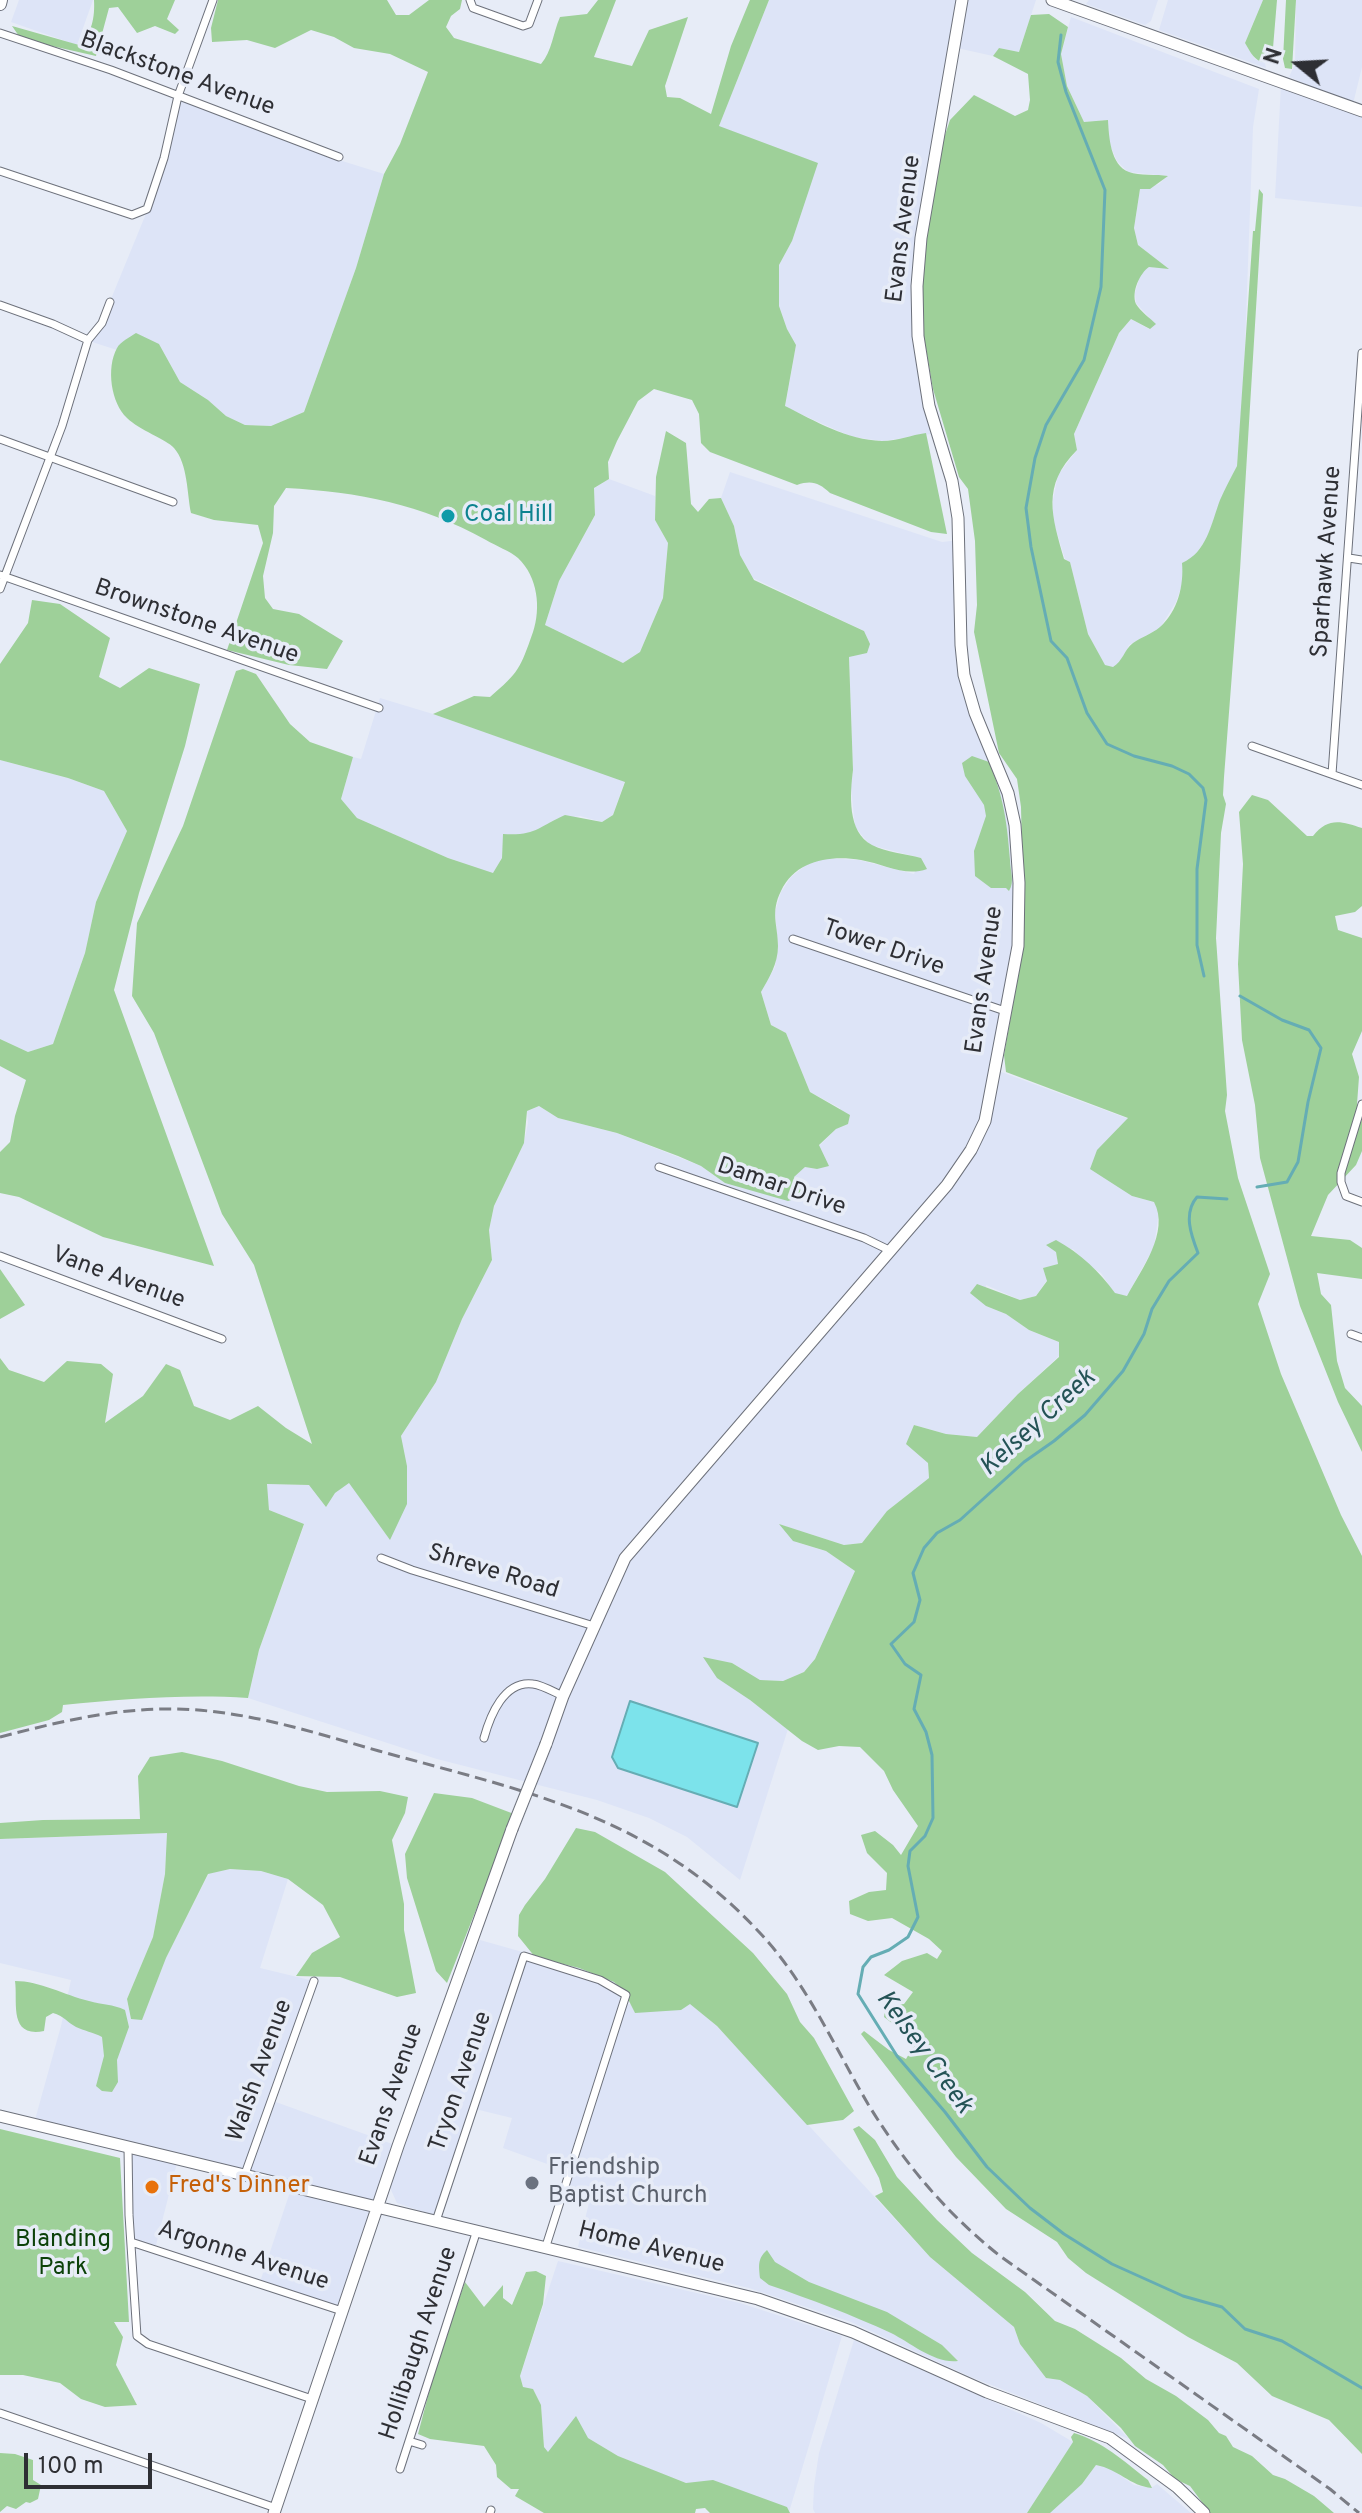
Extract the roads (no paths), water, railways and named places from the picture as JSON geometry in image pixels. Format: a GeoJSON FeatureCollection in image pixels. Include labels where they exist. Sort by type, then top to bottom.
{"type":"FeatureCollection","features":[{"type":"Feature","properties":{"kind":"street"},"geometry":{"type":"LineString","coordinates":[[0,171],[132,215],[147,209],[158,179],[178,96],[213,0]]}},
{"type":"Feature","properties":{"kind":"street"},"geometry":{"type":"LineString","coordinates":[[470,0],[473,8],[523,26],[529,24],[538,0]]}},
{"type":"Feature","properties":{"kind":"street","name":"Evans Avenue"},"geometry":{"type":"LineString","coordinates":[[275,2510],[491,1884],[563,1696],[625,1558],[955,1174],[980,1133],[994,1082],[1019,928],[1015,825],[1008,793],[975,713],[964,675],[958,518],[952,481],[929,406],[918,336],[917,286],[921,238],[962,0]]}},
{"type":"Feature","properties":{"kind":"street"},"geometry":{"type":"LineString","coordinates":[[1052,0],[1362,111]]}},
{"type":"Feature","properties":{"kind":"street","name":"Blackstone Avenue"},"geometry":{"type":"LineString","coordinates":[[0,33],[111,70],[339,157]]}},
{"type":"Feature","properties":{"kind":"street"},"geometry":{"type":"LineString","coordinates":[[0,589],[2,576],[62,426],[88,340],[102,323],[110,302]]}},
{"type":"Feature","properties":{"kind":"street"},"geometry":{"type":"LineString","coordinates":[[0,305],[88,340]]}},
{"type":"Feature","properties":{"kind":"street","name":"Sparhawk Avenue"},"geometry":{"type":"LineString","coordinates":[[1332,774],[1362,353]]}},
{"type":"Feature","properties":{"kind":"street"},"geometry":{"type":"LineString","coordinates":[[0,439],[173,502]]}},
{"type":"Feature","properties":{"kind":"street"},"geometry":{"type":"LineString","coordinates":[[1349,558],[1362,560]]}},
{"type":"Feature","properties":{"kind":"street","name":"Brownstone Avenue"},"geometry":{"type":"LineString","coordinates":[[2,576],[379,708]]}},
{"type":"Feature","properties":{"kind":"street"},"geometry":{"type":"LineString","coordinates":[[1252,746],[1362,785]]}},
{"type":"Feature","properties":{"kind":"street","name":"Tower Drive"},"geometry":{"type":"LineString","coordinates":[[793,939],[1005,1011]]}},
{"type":"Feature","properties":{"kind":"street"},"geometry":{"type":"LineString","coordinates":[[1362,1104],[1341,1173],[1346,1196],[1362,1202]]}},
{"type":"Feature","properties":{"kind":"street","name":"Damar Drive"},"geometry":{"type":"LineString","coordinates":[[659,1167],[864,1238],[889,1250]]}},
{"type":"Feature","properties":{"kind":"street","name":"Vane Avenue"},"geometry":{"type":"LineString","coordinates":[[0,1256],[222,1339]]}},
{"type":"Feature","properties":{"kind":"street"},"geometry":{"type":"LineString","coordinates":[[1351,1334],[1362,1338]]}},
{"type":"Feature","properties":{"kind":"street","name":"Shreve Road"},"geometry":{"type":"LineString","coordinates":[[381,1558],[594,1626]]}},
{"type":"Feature","properties":{"kind":"street"},"geometry":{"type":"LineString","coordinates":[[484,1738],[491,1714],[516,1687],[532,1684],[563,1696]]}},
{"type":"Feature","properties":{"kind":"street","name":"Tryon Avenue"},"geometry":{"type":"LineString","coordinates":[[436,2221],[524,1956],[600,1980],[626,1995],[546,2246]]}},
{"type":"Feature","properties":{"kind":"street","name":"Walsh Avenue"},"geometry":{"type":"LineString","coordinates":[[245,2174],[314,1981]]}},
{"type":"Feature","properties":{"kind":"street","name":"Home Avenue"},"geometry":{"type":"LineString","coordinates":[[0,2116],[746,2295],[853,2332],[987,2392],[1110,2438],[1177,2487],[1204,2513]]}},
{"type":"Feature","properties":{"kind":"street"},"geometry":{"type":"LineString","coordinates":[[128,2147],[137,2336],[142,2341],[312,2399]]}},
{"type":"Feature","properties":{"kind":"street","name":"Hollibaugh Avenue"},"geometry":{"type":"LineString","coordinates":[[400,2469],[477,2230]]}},
{"type":"Feature","properties":{"kind":"street","name":"Argonne Avenue"},"geometry":{"type":"LineString","coordinates":[[131,2242],[342,2311]]}},
{"type":"Feature","properties":{"kind":"street"},"geometry":{"type":"LineString","coordinates":[[0,2413],[275,2510]]}},
{"type":"Feature","properties":{"kind":"street"},"geometry":{"type":"LineString","coordinates":[[409,2441],[422,2445]]}},
{"type":"Feature","properties":{"kind":"water"},"geometry":{"type":"Polygon","coordinates":[[[630,1701],[758,1743],[737,1807],[618,1768],[612,1757],[630,1701]]]}},
{"type":"Feature","properties":{"kind":"waterway","name":"Kelsey Creek"},"geometry":{"type":"LineString","coordinates":[[1061,35],[1058,62],[1066,92],[1105,190],[1101,287],[1084,360],[1046,425],[1035,458],[1026,508],[1031,547],[1051,641],[1067,658],[1087,713],[1107,744],[1134,756],[1172,766],[1189,774],[1203,788],[1206,800],[1197,869],[1197,945],[1204,976]]}},
{"type":"Feature","properties":{"kind":"waterway","name":"Kelsey Creek"},"geometry":{"type":"LineString","coordinates":[[1240,996],[1282,1020],[1309,1030],[1321,1048],[1298,1162],[1287,1182],[1257,1187]]}},
{"type":"Feature","properties":{"kind":"waterway","name":"Kelsey Creek"},"geometry":{"type":"LineString","coordinates":[[1227,1199],[1197,1197],[1193,1203],[1189,1217],[1198,1253],[1169,1281],[1123,1371],[1085,1415],[1024,1462],[960,1520],[937,1533],[924,1548],[913,1573],[920,1600],[914,1622],[891,1644],[905,1664],[921,1675],[914,1709],[926,1732],[932,1755],[933,1818],[925,1836],[910,1851],[908,1866],[918,1917],[908,1937],[889,1950],[871,1957],[863,1967],[858,1994],[897,2056],[987,2167],[1030,2208],[1112,2264],[1183,2296],[1222,2307],[1245,2329],[1282,2341],[1362,2388]]}},
{"type":"Feature","properties":{"kind":"railway"},"geometry":{"type":"LineString","coordinates":[[0,1737],[109,1713],[153,1709],[227,1713],[303,1730],[486,1780],[536,1795],[631,1834],[718,1893],[760,1933],[792,1972],[868,2104],[911,2167],[980,2240],[1330,2489],[1359,2513]]}},
{"type":"Feature","properties":{"kind":"place","name":"Coal Hill"},"geometry":{"type":"Point","coordinates":[448,516]}},
{"type":"Feature","properties":{"kind":"place","name":"Friendship Baptist Church"},"geometry":{"type":"Point","coordinates":[532,2183]}},
{"type":"Feature","properties":{"kind":"place","name":"Fred's Dinner"},"geometry":{"type":"Point","coordinates":[152,2187]}},
{"type":"Feature","properties":{"kind":"park label","name":"Blanding Park"},"geometry":{"type":"Point","coordinates":[63,2255]}}]}
